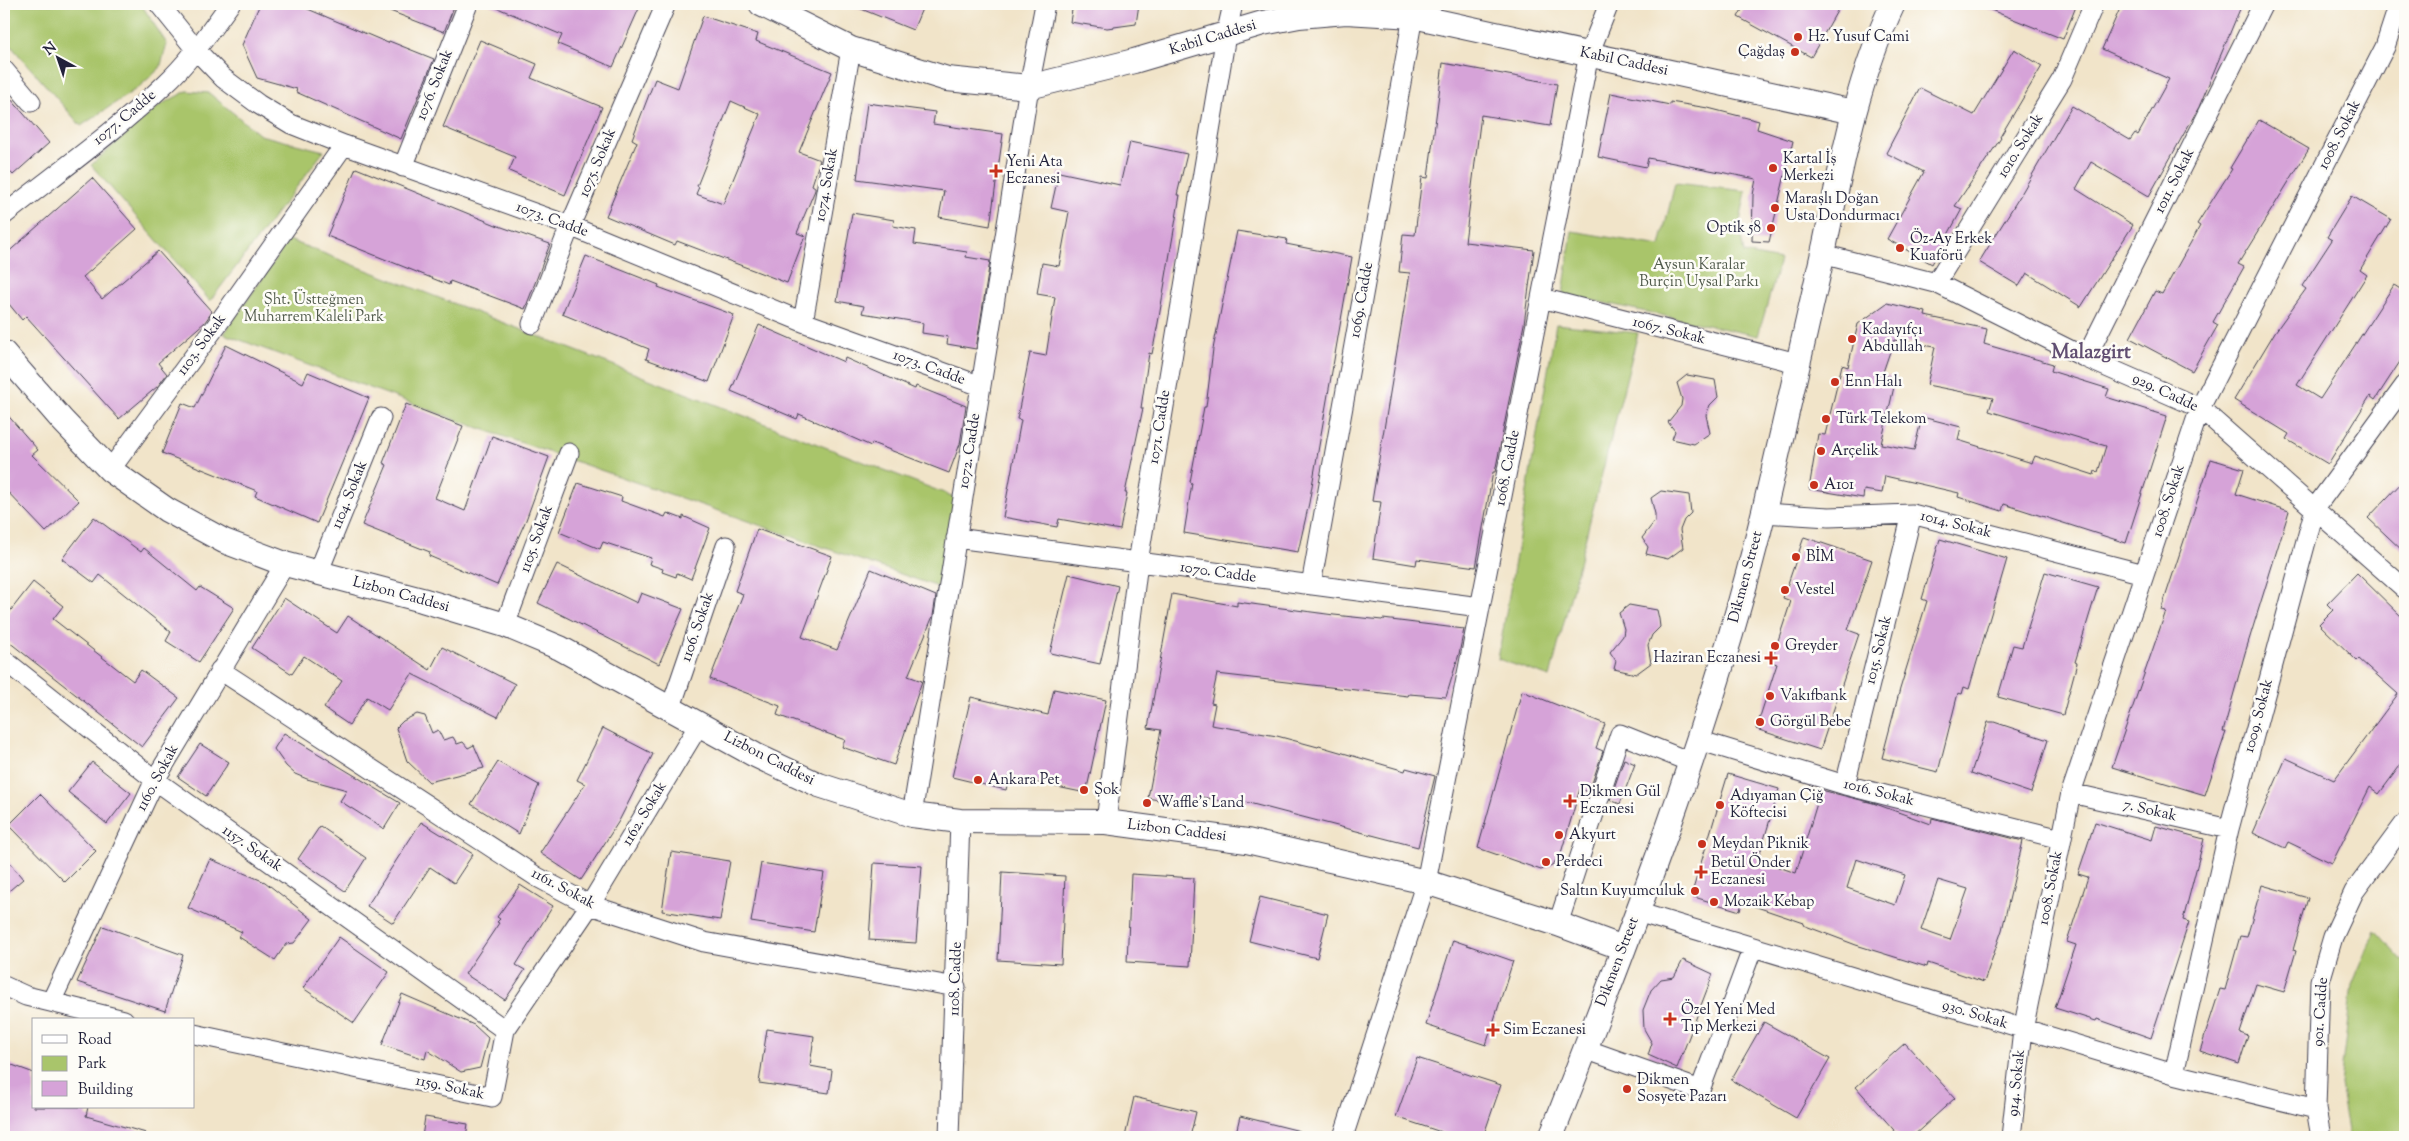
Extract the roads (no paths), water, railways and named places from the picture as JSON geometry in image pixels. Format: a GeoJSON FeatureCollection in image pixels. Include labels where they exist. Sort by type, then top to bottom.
{"type":"FeatureCollection","features":[{"type":"Feature","properties":{"kind":"main road","name":"Kabil Caddesi"},"geometry":{"type":"LineString","coordinates":[[761,4],[850,49],[947,79],[1028,87],[1263,23],[1299,16],[1346,12],[1415,10],[1590,54],[1853,112]]}},
{"type":"Feature","properties":{"kind":"main road","name":"Dikmen Street"},"geometry":{"type":"LineString","coordinates":[[1551,1137],[1637,912],[1694,751],[1736,615],[1764,513],[1853,112],[1893,4]]}},
{"type":"Feature","properties":{"kind":"main road","name":"Lizbon Caddesi"},"geometry":{"type":"LineString","coordinates":[[4,353],[62,420],[110,470],[167,510],[224,541],[285,564],[422,600],[505,625],[560,648],[671,707],[755,755],[819,785],[912,815],[960,821],[1106,822],[1247,841],[1426,882],[1558,924],[1623,948]]}},
{"type":"Feature","properties":{"kind":"street","name":"1073. Cadde"},"geometry":{"type":"LineString","coordinates":[[158,4],[196,50],[223,78],[258,104],[291,124],[344,146],[570,226],[803,322],[981,386]]}},
{"type":"Feature","properties":{"kind":"street","name":"1077. Cadde"},"geometry":{"type":"LineString","coordinates":[[4,215],[130,116],[167,83],[196,50],[230,4]]}},
{"type":"Feature","properties":{"kind":"street","name":"1076. Sokak"},"geometry":{"type":"LineString","coordinates":[[403,167],[468,4]]}},
{"type":"Feature","properties":{"kind":"street","name":"1075. Sokak"},"geometry":{"type":"LineString","coordinates":[[532,324],[570,226],[666,4]]}},
{"type":"Feature","properties":{"kind":"street","name":"1072. Cadde"},"geometry":{"type":"LineString","coordinates":[[912,815],[1028,87],[1045,4]]}},
{"type":"Feature","properties":{"kind":"street","name":"1071. Cadde"},"geometry":{"type":"LineString","coordinates":[[1106,822],[1138,562],[1226,34],[1233,4]]}},
{"type":"Feature","properties":{"kind":"street","name":"1068. Cadde"},"geometry":{"type":"LineString","coordinates":[[1343,1137],[1426,882],[1590,54],[1609,4]]}},
{"type":"Feature","properties":{"kind":"street","name":"1010. Sokak"},"geometry":{"type":"LineString","coordinates":[[1936,283],[2062,80],[2094,4]]}},
{"type":"Feature","properties":{"kind":"street","name":"1011. Sokak"},"geometry":{"type":"LineString","coordinates":[[2086,358],[2263,4]]}},
{"type":"Feature","properties":{"kind":"street","name":"1008. Sokak"},"geometry":{"type":"LineString","coordinates":[[2023,1030],[2071,793],[2200,408],[2386,47],[2399,4]]}},
{"type":"Feature","properties":{"kind":"street","name":"1069. Cadde"},"geometry":{"type":"LineString","coordinates":[[1311,585],[1415,10]]}},
{"type":"Feature","properties":{"kind":"street","name":"1074. Sokak"},"geometry":{"type":"LineString","coordinates":[[803,322],[850,49]]}},
{"type":"Feature","properties":{"kind":"street"},"geometry":{"type":"LineString","coordinates":[[4,70],[31,102]]}},
{"type":"Feature","properties":{"kind":"street","name":"1103. Sokak"},"geometry":{"type":"LineString","coordinates":[[110,470],[222,318],[344,146]]}},
{"type":"Feature","properties":{"kind":"street","name":"929. Cadde"},"geometry":{"type":"LineString","coordinates":[[1822,254],[1936,283],[2086,358],[2200,408],[2316,508],[2405,589]]}},
{"type":"Feature","properties":{"kind":"street","name":"1067. Sokak"},"geometry":{"type":"LineString","coordinates":[[1541,298],[1798,364]]}},
{"type":"Feature","properties":{"kind":"street","name":"1009. Sokak"},"geometry":{"type":"LineString","coordinates":[[2174,1074],[2229,829],[2316,508],[2405,385]]}},
{"type":"Feature","properties":{"kind":"street","name":"1104. Sokak"},"geometry":{"type":"LineString","coordinates":[[318,573],[381,418]]}},
{"type":"Feature","properties":{"kind":"street","name":"1105. Sokak"},"geometry":{"type":"LineString","coordinates":[[505,625],[569,453]]}},
{"type":"Feature","properties":{"kind":"street","name":"1014. Sokak"},"geometry":{"type":"LineString","coordinates":[[1764,513],[1829,517],[1912,514],[2144,574]]}},
{"type":"Feature","properties":{"kind":"street","name":"1015. Sokak"},"geometry":{"type":"LineString","coordinates":[[1845,785],[1912,514]]}},
{"type":"Feature","properties":{"kind":"street","name":"1070. Cadde"},"geometry":{"type":"LineString","coordinates":[[956,538],[1480,607]]}},
{"type":"Feature","properties":{"kind":"street","name":"1106. Sokak"},"geometry":{"type":"LineString","coordinates":[[671,707],[726,546]]}},
{"type":"Feature","properties":{"kind":"street","name":"1160. Sokak"},"geometry":{"type":"LineString","coordinates":[[51,1002],[155,780],[285,564]]}},
{"type":"Feature","properties":{"kind":"street","name":"1157. Sokak"},"geometry":{"type":"LineString","coordinates":[[4,660],[155,780],[506,1030]]}},
{"type":"Feature","properties":{"kind":"street","name":"1161. Sokak"},"geometry":{"type":"LineString","coordinates":[[220,670],[538,877],[590,905],[704,942],[956,988]]}},
{"type":"Feature","properties":{"kind":"street","name":"1162. Sokak"},"geometry":{"type":"LineString","coordinates":[[590,905],[700,723]]}},
{"type":"Feature","properties":{"kind":"street","name":"1016. Sokak"},"geometry":{"type":"LineString","coordinates":[[1558,924],[1620,734],[1845,785],[2061,839]]}},
{"type":"Feature","properties":{"kind":"street","name":"7. Sokak"},"geometry":{"type":"LineString","coordinates":[[2071,793],[2229,829]]}},
{"type":"Feature","properties":{"kind":"street","name":"1108. Cadde"},"geometry":{"type":"LineString","coordinates":[[949,1137],[956,988],[960,821]]}},
{"type":"Feature","properties":{"kind":"street","name":"901. Cadde"},"geometry":{"type":"LineString","coordinates":[[2321,1137],[2316,1109],[2320,980],[2333,937],[2354,892],[2405,823]]}},
{"type":"Feature","properties":{"kind":"street","name":"1159. Sokak"},"geometry":{"type":"LineString","coordinates":[[195,1034],[492,1097],[506,1030],[590,905]]}},
{"type":"Feature","properties":{"kind":"street","name":"930. Sokak"},"geometry":{"type":"LineString","coordinates":[[1637,912],[2174,1074],[2316,1109]]}},
{"type":"Feature","properties":{"kind":"street"},"geometry":{"type":"LineString","coordinates":[[1585,1049],[1700,1090],[1753,947]]}},
{"type":"Feature","properties":{"kind":"street"},"geometry":{"type":"LineString","coordinates":[[4,986],[26,996],[116,1018]]}},
{"type":"Feature","properties":{"kind":"street","name":"914. Sokak"},"geometry":{"type":"LineString","coordinates":[[2011,1137],[2023,1030]]}},
{"type":"Feature","properties":{"kind":"place","name":"Hz. Yusuf Cami"},"geometry":{"type":"Point","coordinates":[1798,37]}},
{"type":"Feature","properties":{"kind":"place","name":"Çağdaş"},"geometry":{"type":"Point","coordinates":[1795,52]}},
{"type":"Feature","properties":{"kind":"place","name":"Kartal İş Merkezi"},"geometry":{"type":"Point","coordinates":[1773,168]}},
{"type":"Feature","properties":{"kind":"place","name":"Yeni Ata Eczanesi"},"geometry":{"type":"Point","coordinates":[996,171]}},
{"type":"Feature","properties":{"kind":"place","name":"Maraşlı Doğan Usta Dondurmacı"},"geometry":{"type":"Point","coordinates":[1775,208]}},
{"type":"Feature","properties":{"kind":"place","name":"Optik 58"},"geometry":{"type":"Point","coordinates":[1771,228]}},
{"type":"Feature","properties":{"kind":"place","name":"Öz-Ay Erkek Kuaförü"},"geometry":{"type":"Point","coordinates":[1900,248]}},
{"type":"Feature","properties":{"kind":"place","name":"Kadayıfçı Abdullah"},"geometry":{"type":"Point","coordinates":[1852,339]}},
{"type":"Feature","properties":{"kind":"place","name":"Enn Halı"},"geometry":{"type":"Point","coordinates":[1835,382]}},
{"type":"Feature","properties":{"kind":"place","name":"Türk Telekom"},"geometry":{"type":"Point","coordinates":[1826,419]}},
{"type":"Feature","properties":{"kind":"place","name":"Arçelik"},"geometry":{"type":"Point","coordinates":[1821,451]}},
{"type":"Feature","properties":{"kind":"place","name":"A101"},"geometry":{"type":"Point","coordinates":[1814,485]}},
{"type":"Feature","properties":{"kind":"place","name":"BİM"},"geometry":{"type":"Point","coordinates":[1796,557]}},
{"type":"Feature","properties":{"kind":"place","name":"Vestel"},"geometry":{"type":"Point","coordinates":[1785,590]}},
{"type":"Feature","properties":{"kind":"place","name":"Greyder"},"geometry":{"type":"Point","coordinates":[1775,646]}},
{"type":"Feature","properties":{"kind":"place","name":"Haziran Eczanesi"},"geometry":{"type":"Point","coordinates":[1771,658]}},
{"type":"Feature","properties":{"kind":"place","name":"Vakıfbank"},"geometry":{"type":"Point","coordinates":[1770,696]}},
{"type":"Feature","properties":{"kind":"place","name":"Görgül Bebe"},"geometry":{"type":"Point","coordinates":[1760,722]}},
{"type":"Feature","properties":{"kind":"place","name":"Ankara Pet"},"geometry":{"type":"Point","coordinates":[978,780]}},
{"type":"Feature","properties":{"kind":"place","name":"Şok"},"geometry":{"type":"Point","coordinates":[1084,790]}},
{"type":"Feature","properties":{"kind":"place","name":"Dikmen Gül Eczanesi"},"geometry":{"type":"Point","coordinates":[1570,801]}},
{"type":"Feature","properties":{"kind":"place","name":"Waffle's Land"},"geometry":{"type":"Point","coordinates":[1147,803]}},
{"type":"Feature","properties":{"kind":"place","name":"Adıyaman Çiğ Köftecisi"},"geometry":{"type":"Point","coordinates":[1720,805]}},
{"type":"Feature","properties":{"kind":"place","name":"Akyurt"},"geometry":{"type":"Point","coordinates":[1559,835]}},
{"type":"Feature","properties":{"kind":"place","name":"Meydan Piknik"},"geometry":{"type":"Point","coordinates":[1702,844]}},
{"type":"Feature","properties":{"kind":"place","name":"Perdeci"},"geometry":{"type":"Point","coordinates":[1546,862]}},
{"type":"Feature","properties":{"kind":"place","name":"Betül Önder Eczanesi"},"geometry":{"type":"Point","coordinates":[1701,872]}},
{"type":"Feature","properties":{"kind":"place","name":"Saltın Kuyumculuk"},"geometry":{"type":"Point","coordinates":[1695,891]}},
{"type":"Feature","properties":{"kind":"place","name":"Mozaik Kebap"},"geometry":{"type":"Point","coordinates":[1714,902]}},
{"type":"Feature","properties":{"kind":"place","name":"Özel Yeni Med Tıp Merkezi"},"geometry":{"type":"Point","coordinates":[1670,1019]}},
{"type":"Feature","properties":{"kind":"place","name":"Sim Eczanesi"},"geometry":{"type":"Point","coordinates":[1493,1030]}},
{"type":"Feature","properties":{"kind":"place","name":"Dikmen Sosyete Pazarı"},"geometry":{"type":"Point","coordinates":[1627,1089]}},
{"type":"Feature","properties":{"kind":"district","name":"Malazgirt"},"geometry":{"type":"Point","coordinates":[2091,353]}},
{"type":"Feature","properties":{"kind":"park label","name":"Aysun Karalar Burçin Uysal Parkı"},"geometry":{"type":"Point","coordinates":[1699,274]}},
{"type":"Feature","properties":{"kind":"park label","name":"Şht. Üstteğmen Muharrem Kaleli Park"},"geometry":{"type":"Point","coordinates":[314,308]}}]}
